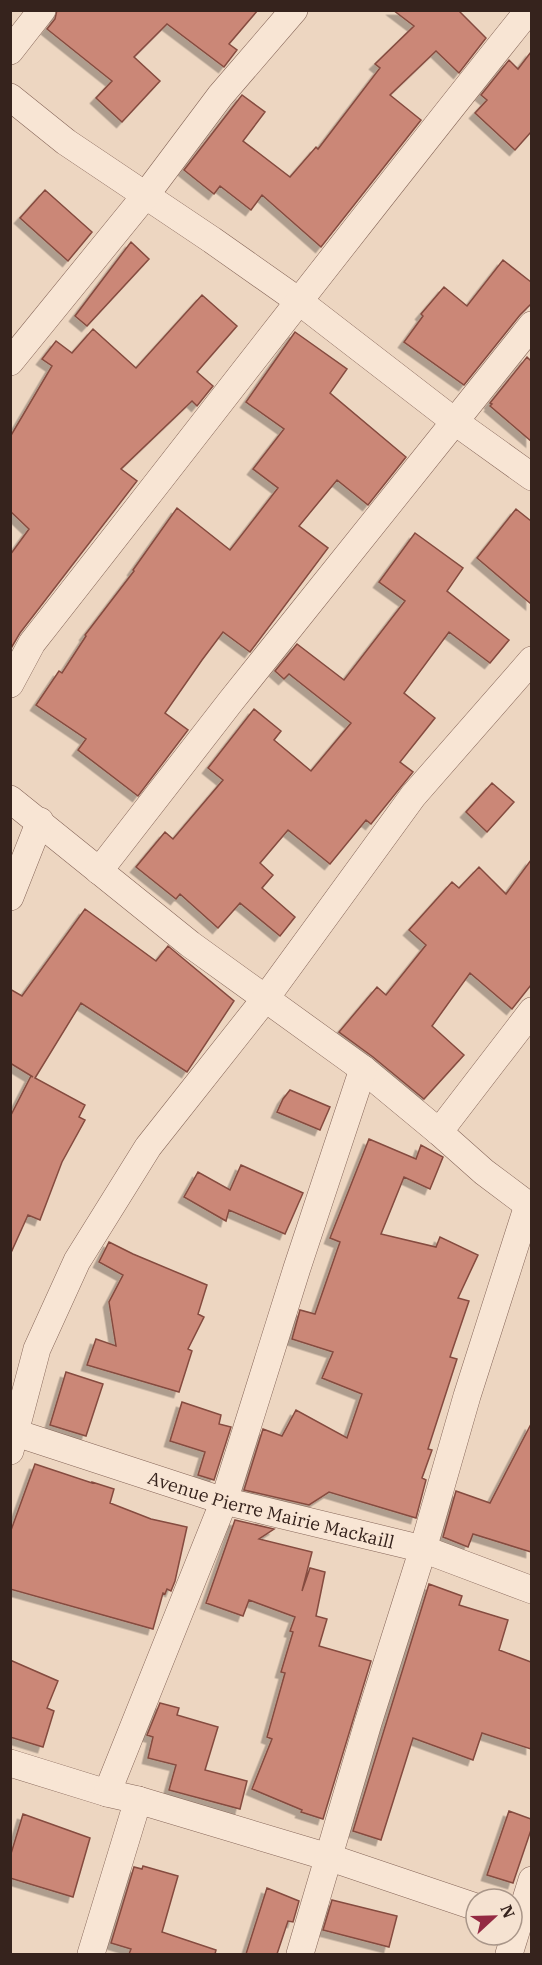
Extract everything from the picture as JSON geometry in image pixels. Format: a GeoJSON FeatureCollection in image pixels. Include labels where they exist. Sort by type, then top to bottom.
{"type":"FeatureCollection","features":[{"type":"Feature","properties":{"kind":"street"},"geometry":{"type":"LineString","coordinates":[[10,51],[42,10]]}},
{"type":"Feature","properties":{"kind":"street"},"geometry":{"type":"LineString","coordinates":[[10,362],[145,196],[220,96],[294,10]]}},
{"type":"Feature","properties":{"kind":"street"},"geometry":{"type":"LineString","coordinates":[[10,684],[32,643],[526,14]]}},
{"type":"Feature","properties":{"kind":"street"},"geometry":{"type":"LineString","coordinates":[[10,97],[66,142],[300,302],[454,421],[531,477]]}},
{"type":"Feature","properties":{"kind":"street"},"geometry":{"type":"LineString","coordinates":[[99,871],[531,325]]}},
{"type":"Feature","properties":{"kind":"street"},"geometry":{"type":"LineString","coordinates":[[12,1438],[38,1349],[77,1261],[148,1148],[265,999],[413,796],[531,660]]}},
{"type":"Feature","properties":{"kind":"street"},"geometry":{"type":"LineString","coordinates":[[10,799],[40,821],[190,945],[363,1069],[484,1172],[530,1206],[467,1396],[300,1954]]}},
{"type":"Feature","properties":{"kind":"street"},"geometry":{"type":"LineString","coordinates":[[10,897],[40,821]]}},
{"type":"Feature","properties":{"kind":"street"},"geometry":{"type":"LineString","coordinates":[[439,1132],[531,1011]]}},
{"type":"Feature","properties":{"kind":"street"},"geometry":{"type":"LineString","coordinates":[[107,1793],[224,1501],[297,1268],[363,1069]]}},
{"type":"Feature","properties":{"kind":"street","name":"Avenue Pierre Mairie Mackaill"},"geometry":{"type":"LineString","coordinates":[[12,1438],[224,1501],[423,1549],[531,1590]]}},
{"type":"Feature","properties":{"kind":"street"},"geometry":{"type":"LineString","coordinates":[[10,1763],[328,1857],[464,1903]]}},
{"type":"Feature","properties":{"kind":"street"},"geometry":{"type":"LineString","coordinates":[[90,1954],[138,1800]]}},
{"type":"Feature","properties":{"kind":"street"},"geometry":{"type":"LineString","coordinates":[[524,1909],[531,1880]]}},
{"type":"Feature","properties":{"kind":"building"},"geometry":{"type":"Polygon","coordinates":[[[57,10],[258,10],[229,44],[237,50],[224,67],[167,24],[134,57],[160,81],[122,122],[96,98],[112,81],[47,29],[55,19],[57,10]]]}},
{"type":"Feature","properties":{"kind":"building"},"geometry":{"type":"Polygon","coordinates":[[[393,10],[458,10],[486,38],[459,73],[436,51],[390,95],[421,120],[321,247],[262,195],[251,210],[220,186],[214,194],[184,170],[242,95],[265,112],[243,141],[290,177],[316,147],[318,149],[380,68],[375,64],[414,26],[393,10]]]}},
{"type":"Feature","properties":{"kind":"building"},"geometry":{"type":"Polygon","coordinates":[[[531,52],[531,132],[515,150],[475,113],[487,100],[481,95],[509,60],[518,69],[531,52]]]}},
{"type":"Feature","properties":{"kind":"building"},"geometry":{"type":"Polygon","coordinates":[[[45,190],[92,232],[68,261],[20,218],[45,190]]]}},
{"type":"Feature","properties":{"kind":"building"},"geometry":{"type":"Polygon","coordinates":[[[131,242],[149,259],[87,326],[75,316],[131,242]]]}},
{"type":"Feature","properties":{"kind":"building"},"geometry":{"type":"Polygon","coordinates":[[[503,260],[531,282],[531,304],[464,385],[404,342],[423,316],[421,314],[444,287],[467,306],[503,260]]]}},
{"type":"Feature","properties":{"kind":"building"},"geometry":{"type":"Polygon","coordinates":[[[202,295],[237,326],[197,372],[213,386],[197,406],[192,401],[121,469],[137,481],[20,633],[10,650],[10,555],[29,529],[10,511],[10,437],[52,366],[42,359],[56,341],[72,353],[93,329],[136,368],[202,295]]]}},
{"type":"Feature","properties":{"kind":"building"},"geometry":{"type":"Polygon","coordinates":[[[295,332],[347,369],[330,393],[406,457],[368,505],[337,480],[299,526],[328,548],[250,652],[223,632],[165,713],[188,730],[138,796],[78,750],[86,739],[36,705],[59,671],[62,673],[85,635],[134,571],[177,508],[230,550],[278,488],[253,469],[284,429],[246,402],[295,332]]]}},
{"type":"Feature","properties":{"kind":"building"},"geometry":{"type":"Polygon","coordinates":[[[527,357],[531,361],[531,441],[490,406],[492,404],[490,403],[527,357]]]}},
{"type":"Feature","properties":{"kind":"building"},"geometry":{"type":"Polygon","coordinates":[[[516,509],[531,521],[531,604],[477,558],[516,509]]]}},
{"type":"Feature","properties":{"kind":"building"},"geometry":{"type":"Polygon","coordinates":[[[415,533],[463,568],[447,591],[509,640],[490,663],[449,632],[404,693],[435,718],[400,762],[413,772],[371,824],[366,820],[330,864],[288,830],[260,863],[273,875],[262,888],[295,917],[280,936],[240,903],[218,928],[180,894],[176,899],[136,867],[165,832],[173,839],[223,780],[208,768],[254,709],[281,731],[274,740],[311,771],[351,723],[289,674],[284,679],[275,671],[297,644],[344,680],[405,601],[379,582],[415,533]]]}},
{"type":"Feature","properties":{"kind":"building"},"geometry":{"type":"Polygon","coordinates":[[[492,783],[514,802],[487,832],[466,812],[492,783]]]}},
{"type":"Feature","properties":{"kind":"building"},"geometry":{"type":"Polygon","coordinates":[[[531,860],[531,985],[512,1009],[470,973],[432,1026],[464,1055],[424,1099],[339,1032],[377,987],[386,995],[426,945],[409,930],[452,882],[459,888],[479,867],[506,894],[531,860]]]}},
{"type":"Feature","properties":{"kind":"building"},"geometry":{"type":"Polygon","coordinates":[[[85,909],[156,961],[168,946],[234,1001],[187,1072],[81,1003],[35,1078],[85,1105],[79,1117],[85,1120],[62,1162],[40,1220],[28,1215],[10,1255],[10,1117],[31,1076],[33,1077],[10,1063],[10,989],[22,996],[85,909]]]}},
{"type":"Feature","properties":{"kind":"building"},"geometry":{"type":"Polygon","coordinates":[[[290,1090],[330,1107],[320,1130],[277,1112],[290,1090]]]}},
{"type":"Feature","properties":{"kind":"building"},"geometry":{"type":"Polygon","coordinates":[[[369,1139],[416,1159],[421,1145],[443,1157],[430,1189],[404,1177],[381,1234],[436,1247],[440,1237],[478,1255],[458,1298],[469,1301],[450,1357],[457,1359],[428,1449],[432,1450],[422,1478],[426,1480],[416,1518],[329,1492],[309,1505],[244,1490],[263,1429],[282,1436],[296,1410],[347,1438],[362,1394],[322,1378],[333,1352],[292,1339],[300,1310],[315,1314],[340,1242],[330,1238],[369,1139]]]}},
{"type":"Feature","properties":{"kind":"building"},"geometry":{"type":"Polygon","coordinates":[[[241,1165],[303,1193],[285,1234],[229,1210],[226,1221],[184,1197],[198,1172],[230,1190],[241,1165]]]}},
{"type":"Feature","properties":{"kind":"building"},"geometry":{"type":"Polygon","coordinates":[[[109,1242],[207,1285],[198,1314],[204,1317],[188,1349],[192,1351],[179,1392],[87,1365],[96,1339],[116,1346],[109,1302],[123,1275],[99,1262],[109,1242]]]}},
{"type":"Feature","properties":{"kind":"building"},"geometry":{"type":"Polygon","coordinates":[[[66,1372],[103,1384],[86,1436],[50,1425],[66,1372]]]}},
{"type":"Feature","properties":{"kind":"building"},"geometry":{"type":"Polygon","coordinates":[[[182,1402],[221,1415],[219,1424],[231,1427],[214,1480],[198,1475],[205,1452],[170,1441],[182,1402]]]}},
{"type":"Feature","properties":{"kind":"building"},"geometry":{"type":"Polygon","coordinates":[[[531,1424],[531,1552],[473,1534],[468,1547],[443,1537],[456,1491],[490,1503],[531,1424]]]}},
{"type":"Feature","properties":{"kind":"building"},"geometry":{"type":"Polygon","coordinates":[[[35,1464],[114,1489],[110,1503],[151,1519],[187,1527],[175,1581],[171,1591],[167,1589],[165,1594],[163,1593],[153,1629],[10,1589],[10,1533],[35,1464]]]}},
{"type":"Feature","properties":{"kind":"building"},"geometry":{"type":"Polygon","coordinates":[[[235,1520],[274,1529],[259,1539],[312,1552],[302,1591],[310,1568],[325,1572],[316,1616],[327,1619],[319,1646],[371,1661],[323,1819],[301,1812],[302,1810],[252,1789],[272,1739],[267,1737],[285,1673],[281,1672],[295,1617],[249,1600],[243,1616],[206,1603],[235,1520]]]}},
{"type":"Feature","properties":{"kind":"building"},"geometry":{"type":"Polygon","coordinates":[[[429,1584],[462,1596],[459,1605],[508,1620],[499,1650],[531,1662],[531,1749],[482,1733],[473,1760],[413,1738],[381,1840],[353,1831],[429,1584]]]}},
{"type":"Feature","properties":{"kind":"building"},"geometry":{"type":"Polygon","coordinates":[[[10,1660],[58,1681],[47,1708],[54,1711],[43,1747],[10,1737],[10,1660]]]}},
{"type":"Feature","properties":{"kind":"building"},"geometry":{"type":"Polygon","coordinates":[[[160,1703],[179,1708],[177,1715],[218,1727],[205,1770],[247,1781],[240,1809],[169,1790],[176,1765],[148,1758],[153,1737],[147,1735],[160,1703]]]}},
{"type":"Feature","properties":{"kind":"building"},"geometry":{"type":"Polygon","coordinates":[[[509,1811],[531,1819],[531,1830],[513,1883],[487,1875],[509,1811]]]}},
{"type":"Feature","properties":{"kind":"building"},"geometry":{"type":"Polygon","coordinates":[[[23,1814],[90,1838],[73,1897],[10,1878],[10,1857],[23,1814]]]}},
{"type":"Feature","properties":{"kind":"building"},"geometry":{"type":"Polygon","coordinates":[[[143,1866],[178,1876],[162,1932],[216,1950],[215,1954],[129,1954],[131,1949],[111,1943],[134,1867],[142,1869],[143,1866]]]}},
{"type":"Feature","properties":{"kind":"building"},"geometry":{"type":"Polygon","coordinates":[[[267,1888],[299,1901],[293,1922],[288,1921],[277,1954],[246,1954],[267,1888]]]}},
{"type":"Feature","properties":{"kind":"building"},"geometry":{"type":"Polygon","coordinates":[[[332,1900],[397,1916],[389,1947],[323,1930],[332,1900]]]}}]}
